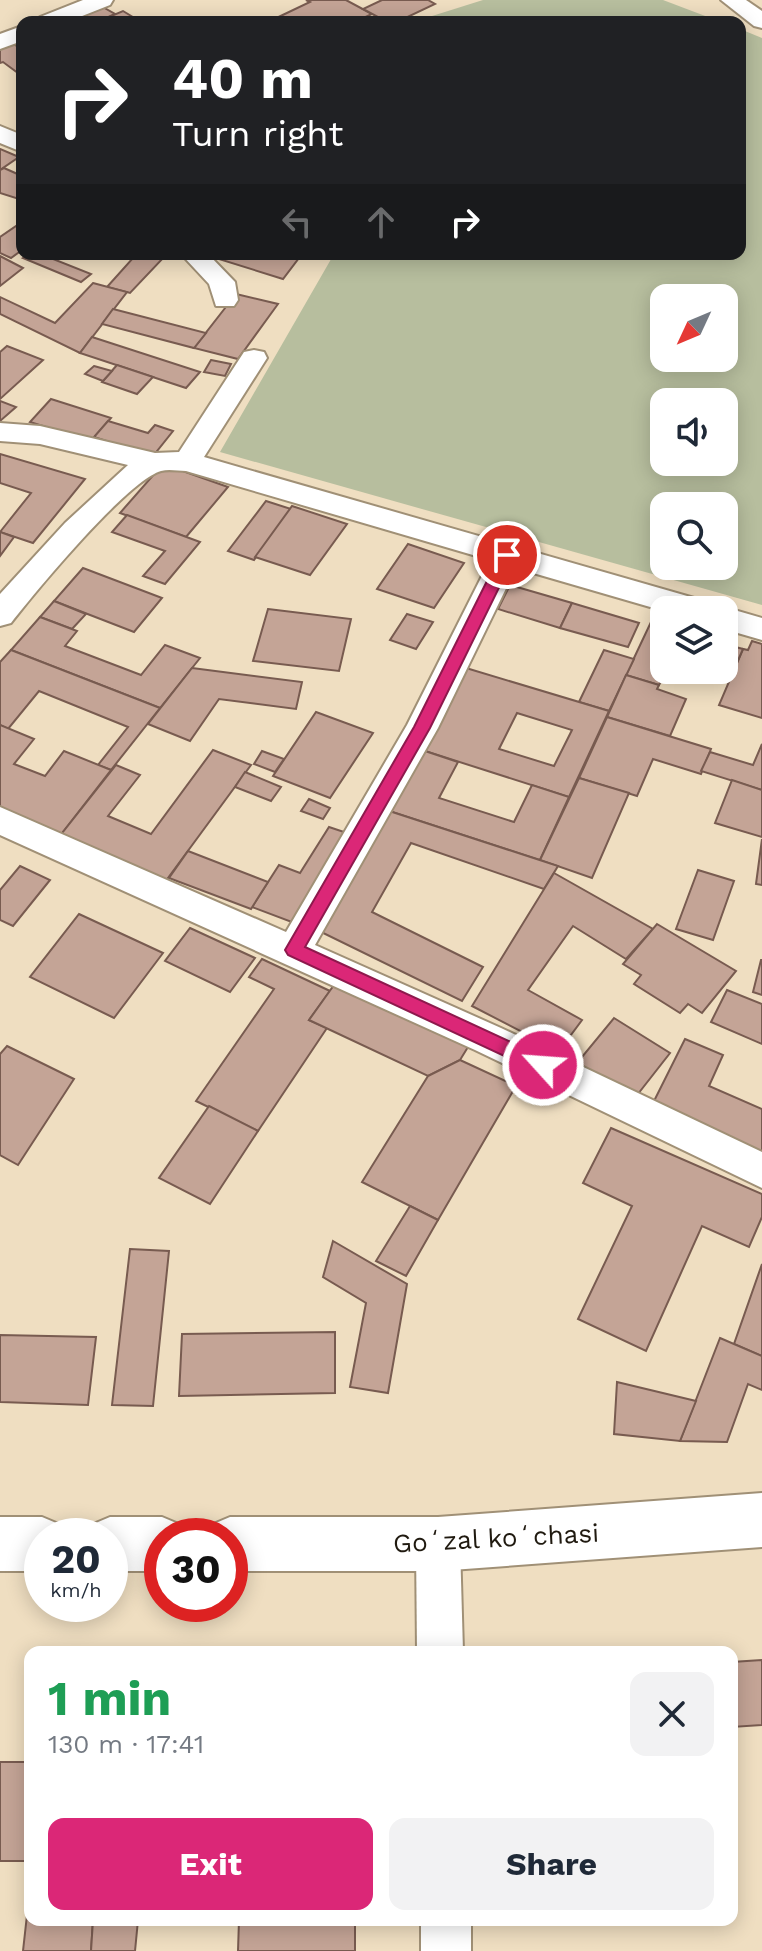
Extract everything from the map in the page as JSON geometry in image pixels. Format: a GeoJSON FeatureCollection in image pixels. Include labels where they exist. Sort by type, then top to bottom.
{"type":"FeatureCollection","features":[{"type":"Feature","properties":{"kind":"street"},"geometry":{"type":"LineString","coordinates":[[63,16],[102,0]]}},
{"type":"Feature","properties":{"kind":"street"},"geometry":{"type":"LineString","coordinates":[[732,0],[762,21]]}},
{"type":"Feature","properties":{"kind":"street"},"geometry":{"type":"LineString","coordinates":[[200,260],[222,282],[225,300]]}},
{"type":"Feature","properties":{"kind":"street"},"geometry":{"type":"LineString","coordinates":[[187,462],[254,358]]}},
{"type":"Feature","properties":{"kind":"street"},"geometry":{"type":"LineString","coordinates":[[0,432],[40,435],[154,462],[187,462],[650,596]]}},
{"type":"Feature","properties":{"kind":"street"},"geometry":{"type":"LineString","coordinates":[[0,615],[29,579],[96,508],[154,462]]}},
{"type":"Feature","properties":{"kind":"street"},"geometry":{"type":"LineString","coordinates":[[294,950],[422,728],[507,555]]}},
{"type":"Feature","properties":{"kind":"street"},"geometry":{"type":"LineString","coordinates":[[738,622],[762,629]]}},
{"type":"Feature","properties":{"kind":"street"},"geometry":{"type":"LineString","coordinates":[[0,820],[488,1039],[762,1171]]}},
{"type":"Feature","properties":{"kind":"street","name":"Goʻzal koʻchasi"},"geometry":{"type":"LineString","coordinates":[[248,1544],[438,1544],[762,1520]]}},
{"type":"Feature","properties":{"kind":"street"},"geometry":{"type":"LineString","coordinates":[[0,1544],[24,1544]]}},
{"type":"Feature","properties":{"kind":"street"},"geometry":{"type":"LineString","coordinates":[[438,1544],[440,1646]]}},
{"type":"Feature","properties":{"kind":"street"},"geometry":{"type":"LineString","coordinates":[[446,1926],[446,1951]]}},
{"type":"Feature","properties":{"kind":"green space"},"geometry":{"type":"Polygon","coordinates":[[[483,0],[663,0],[705,16],[432,16],[483,0]]]}},
{"type":"Feature","properties":{"kind":"green space"},"geometry":{"type":"Polygon","coordinates":[[[746,31],[762,38],[762,605],[673,580],[738,580],[738,492],[650,492],[650,573],[220,452],[331,260],[746,260],[746,31]]]}},
{"type":"Feature","properties":{"kind":"building"},"geometry":{"type":"Polygon","coordinates":[[[306,0],[346,0],[372,14],[281,16],[310,2],[306,0]]]}},
{"type":"Feature","properties":{"kind":"building"},"geometry":{"type":"Polygon","coordinates":[[[382,0],[428,0],[435,4],[410,16],[376,16],[363,9],[382,0]]]}},
{"type":"Feature","properties":{"kind":"building"},"geometry":{"type":"Polygon","coordinates":[[[101,6],[115,14],[111,16],[76,16],[101,6]]]}},
{"type":"Feature","properties":{"kind":"building"},"geometry":{"type":"Polygon","coordinates":[[[123,11],[131,16],[111,16],[123,11]]]}},
{"type":"Feature","properties":{"kind":"building"},"geometry":{"type":"Polygon","coordinates":[[[10,41],[16,46],[16,72],[0,63],[0,45],[10,41]]]}},
{"type":"Feature","properties":{"kind":"building"},"geometry":{"type":"Polygon","coordinates":[[[0,149],[16,156],[16,159],[0,170],[0,149]]]}},
{"type":"Feature","properties":{"kind":"building"},"geometry":{"type":"Polygon","coordinates":[[[4,168],[16,173],[16,198],[0,193],[0,170],[4,168]]]}},
{"type":"Feature","properties":{"kind":"building"},"geometry":{"type":"Polygon","coordinates":[[[16,226],[16,254],[11,258],[0,253],[0,237],[16,226]]]}},
{"type":"Feature","properties":{"kind":"building"},"geometry":{"type":"Polygon","coordinates":[[[0,256],[23,268],[0,286],[0,256]]]}},
{"type":"Feature","properties":{"kind":"building"},"geometry":{"type":"Polygon","coordinates":[[[28,260],[56,260],[91,274],[81,282],[28,260]]]}},
{"type":"Feature","properties":{"kind":"building"},"geometry":{"type":"Polygon","coordinates":[[[131,260],[161,260],[130,293],[107,287],[131,260]]]}},
{"type":"Feature","properties":{"kind":"building"},"geometry":{"type":"Polygon","coordinates":[[[222,260],[297,260],[283,279],[222,260]]]}},
{"type":"Feature","properties":{"kind":"building"},"geometry":{"type":"Polygon","coordinates":[[[93,283],[127,292],[80,353],[0,314],[0,297],[55,323],[93,283]]]}},
{"type":"Feature","properties":{"kind":"building"},"geometry":{"type":"Polygon","coordinates":[[[236,294],[278,304],[238,359],[194,348],[236,294]]]}},
{"type":"Feature","properties":{"kind":"building"},"geometry":{"type":"Polygon","coordinates":[[[113,309],[206,333],[194,348],[102,324],[113,309]]]}},
{"type":"Feature","properties":{"kind":"building"},"geometry":{"type":"Polygon","coordinates":[[[92,337],[200,372],[186,388],[80,353],[92,337]]]}},
{"type":"Feature","properties":{"kind":"building"},"geometry":{"type":"Polygon","coordinates":[[[7,346],[43,360],[0,399],[0,352],[7,346]]]}},
{"type":"Feature","properties":{"kind":"building"},"geometry":{"type":"Polygon","coordinates":[[[211,360],[231,364],[225,376],[204,372],[211,360]]]}},
{"type":"Feature","properties":{"kind":"building"},"geometry":{"type":"Polygon","coordinates":[[[117,365],[153,377],[137,394],[102,382],[117,365]]]}},
{"type":"Feature","properties":{"kind":"building"},"geometry":{"type":"Polygon","coordinates":[[[94,366],[112,371],[103,381],[85,374],[94,366]]]}},
{"type":"Feature","properties":{"kind":"building"},"geometry":{"type":"Polygon","coordinates":[[[51,399],[111,418],[91,441],[30,422],[51,399]]]}},
{"type":"Feature","properties":{"kind":"building"},"geometry":{"type":"Polygon","coordinates":[[[0,401],[16,407],[0,421],[0,401]]]}},
{"type":"Feature","properties":{"kind":"building"},"geometry":{"type":"Polygon","coordinates":[[[108,421],[148,433],[155,425],[173,431],[153,456],[94,437],[108,421]]]}},
{"type":"Feature","properties":{"kind":"building"},"geometry":{"type":"Polygon","coordinates":[[[0,454],[85,479],[33,543],[0,532],[31,493],[0,483],[0,454]]]}},
{"type":"Feature","properties":{"kind":"building"},"geometry":{"type":"Polygon","coordinates":[[[163,464],[228,487],[186,537],[120,513],[163,464]]]}},
{"type":"Feature","properties":{"kind":"building"},"geometry":{"type":"Polygon","coordinates":[[[266,501],[291,509],[254,560],[228,551],[266,501]]]}},
{"type":"Feature","properties":{"kind":"building"},"geometry":{"type":"Polygon","coordinates":[[[292,506],[347,524],[310,575],[255,557],[292,506]]]}},
{"type":"Feature","properties":{"kind":"building"},"geometry":{"type":"Polygon","coordinates":[[[127,515],[200,542],[165,584],[143,576],[165,551],[112,532],[127,515]]]}},
{"type":"Feature","properties":{"kind":"building"},"geometry":{"type":"Polygon","coordinates":[[[0,532],[14,537],[0,556],[0,532]]]}},
{"type":"Feature","properties":{"kind":"building"},"geometry":{"type":"Polygon","coordinates":[[[408,544],[464,563],[434,608],[377,589],[408,544]]]}},
{"type":"Feature","properties":{"kind":"building"},"geometry":{"type":"Polygon","coordinates":[[[83,568],[162,598],[134,632],[54,601],[83,568]]]}},
{"type":"Feature","properties":{"kind":"building"},"geometry":{"type":"Polygon","coordinates":[[[510,585],[572,603],[560,628],[498,609],[510,585]]]}},
{"type":"Feature","properties":{"kind":"building"},"geometry":{"type":"Polygon","coordinates":[[[54,601],[86,614],[72,629],[40,617],[54,601]]]}},
{"type":"Feature","properties":{"kind":"building"},"geometry":{"type":"Polygon","coordinates":[[[572,603],[639,623],[628,647],[560,628],[572,603]]]}},
{"type":"Feature","properties":{"kind":"building"},"geometry":{"type":"Polygon","coordinates":[[[268,609],[351,619],[339,671],[253,661],[268,609]]]}},
{"type":"Feature","properties":{"kind":"building"},"geometry":{"type":"Polygon","coordinates":[[[407,614],[433,622],[416,649],[390,640],[407,614]]]}},
{"type":"Feature","properties":{"kind":"building"},"geometry":{"type":"Polygon","coordinates":[[[40,617],[77,631],[65,646],[141,675],[165,645],[200,658],[160,708],[11,650],[40,617]]]}},
{"type":"Feature","properties":{"kind":"building"},"geometry":{"type":"Polygon","coordinates":[[[650,624],[650,682],[626,675],[650,624]]]}},
{"type":"Feature","properties":{"kind":"building"},"geometry":{"type":"Polygon","coordinates":[[[752,641],[762,644],[762,718],[719,705],[728,684],[738,684],[738,661],[743,649],[748,650],[752,641]]]}},
{"type":"Feature","properties":{"kind":"building"},"geometry":{"type":"Polygon","coordinates":[[[11,650],[160,708],[111,770],[98,765],[128,727],[39,691],[8,729],[0,725],[0,662],[11,650]]]}},
{"type":"Feature","properties":{"kind":"building"},"geometry":{"type":"Polygon","coordinates":[[[604,650],[634,659],[609,711],[579,702],[604,650]]]}},
{"type":"Feature","properties":{"kind":"building"},"geometry":{"type":"Polygon","coordinates":[[[192,668],[302,682],[296,709],[219,699],[190,741],[148,724],[192,668]]]}},
{"type":"Feature","properties":{"kind":"building"},"geometry":{"type":"Polygon","coordinates":[[[466,668],[609,711],[569,797],[422,750],[466,668]],[[517,713],[499,749],[554,766],[572,730],[517,713]]]}},
{"type":"Feature","properties":{"kind":"building"},"geometry":{"type":"Polygon","coordinates":[[[626,675],[659,685],[657,689],[686,699],[670,736],[607,717],[626,675]]]}},
{"type":"Feature","properties":{"kind":"building"},"geometry":{"type":"Polygon","coordinates":[[[316,712],[373,733],[330,798],[273,776],[316,712]]]}},
{"type":"Feature","properties":{"kind":"building"},"geometry":{"type":"Polygon","coordinates":[[[607,717],[711,749],[701,774],[653,759],[637,796],[579,778],[607,717]]]}},
{"type":"Feature","properties":{"kind":"building"},"geometry":{"type":"Polygon","coordinates":[[[0,725],[34,739],[14,764],[45,776],[64,751],[111,770],[59,837],[0,812],[0,725]]]}},
{"type":"Feature","properties":{"kind":"building"},"geometry":{"type":"Polygon","coordinates":[[[762,744],[762,790],[701,771],[710,752],[753,765],[762,744]]]}},
{"type":"Feature","properties":{"kind":"building"},"geometry":{"type":"Polygon","coordinates":[[[413,747],[458,762],[439,798],[514,822],[532,785],[569,797],[540,860],[380,808],[413,747]]]}},
{"type":"Feature","properties":{"kind":"building"},"geometry":{"type":"Polygon","coordinates":[[[213,750],[251,765],[165,882],[59,837],[116,765],[140,775],[108,816],[151,834],[213,750]]]}},
{"type":"Feature","properties":{"kind":"building"},"geometry":{"type":"Polygon","coordinates":[[[262,751],[284,759],[275,772],[254,764],[262,751]]]}},
{"type":"Feature","properties":{"kind":"building"},"geometry":{"type":"Polygon","coordinates":[[[245,772],[281,787],[271,801],[235,787],[245,772]]]}},
{"type":"Feature","properties":{"kind":"building"},"geometry":{"type":"Polygon","coordinates":[[[579,778],[629,793],[592,878],[540,860],[579,778]]]}},
{"type":"Feature","properties":{"kind":"building"},"geometry":{"type":"Polygon","coordinates":[[[732,780],[762,790],[762,837],[715,823],[732,780]]]}},
{"type":"Feature","properties":{"kind":"building"},"geometry":{"type":"Polygon","coordinates":[[[309,799],[330,808],[323,819],[301,811],[309,799]]]}},
{"type":"Feature","properties":{"kind":"building"},"geometry":{"type":"Polygon","coordinates":[[[380,808],[558,866],[544,889],[411,843],[372,912],[483,967],[462,1001],[313,928],[380,808]]]}},
{"type":"Feature","properties":{"kind":"building"},"geometry":{"type":"Polygon","coordinates":[[[329,827],[359,837],[305,927],[252,907],[279,865],[300,873],[329,827]]]}},
{"type":"Feature","properties":{"kind":"building"},"geometry":{"type":"Polygon","coordinates":[[[762,839],[762,885],[756,884],[762,839]]]}},
{"type":"Feature","properties":{"kind":"building"},"geometry":{"type":"Polygon","coordinates":[[[188,851],[268,882],[251,909],[169,878],[188,851]]]}},
{"type":"Feature","properties":{"kind":"building"},"geometry":{"type":"Polygon","coordinates":[[[20,866],[50,880],[13,926],[0,920],[0,890],[20,866]]]}},
{"type":"Feature","properties":{"kind":"building"},"geometry":{"type":"Polygon","coordinates":[[[698,870],[734,881],[713,940],[676,929],[698,870]]]}},
{"type":"Feature","properties":{"kind":"building"},"geometry":{"type":"Polygon","coordinates":[[[554,873],[653,929],[626,959],[573,926],[528,990],[582,1020],[559,1051],[472,1006],[554,873]]]}},
{"type":"Feature","properties":{"kind":"building"},"geometry":{"type":"Polygon","coordinates":[[[79,914],[163,953],[114,1018],[30,977],[79,914]]]}},
{"type":"Feature","properties":{"kind":"building"},"geometry":{"type":"Polygon","coordinates":[[[657,924],[736,971],[702,1013],[688,1004],[680,1013],[634,984],[641,975],[623,964],[657,924]]]}},
{"type":"Feature","properties":{"kind":"building"},"geometry":{"type":"Polygon","coordinates":[[[190,928],[255,958],[230,992],[165,961],[190,928]]]}},
{"type":"Feature","properties":{"kind":"building"},"geometry":{"type":"Polygon","coordinates":[[[262,959],[330,991],[309,1020],[327,1028],[258,1131],[196,1101],[274,989],[249,977],[262,959]]]}},
{"type":"Feature","properties":{"kind":"building"},"geometry":{"type":"Polygon","coordinates":[[[762,960],[762,995],[753,992],[762,960]]]}},
{"type":"Feature","properties":{"kind":"building"},"geometry":{"type":"Polygon","coordinates":[[[334,985],[468,1047],[460,1060],[428,1076],[309,1020],[334,985]]]}},
{"type":"Feature","properties":{"kind":"building"},"geometry":{"type":"Polygon","coordinates":[[[727,990],[762,1004],[762,1044],[711,1022],[727,990]]]}},
{"type":"Feature","properties":{"kind":"building"},"geometry":{"type":"Polygon","coordinates":[[[614,1018],[670,1053],[634,1099],[577,1063],[614,1018]]]}},
{"type":"Feature","properties":{"kind":"building"},"geometry":{"type":"Polygon","coordinates":[[[685,1039],[723,1055],[709,1086],[762,1109],[762,1156],[651,1107],[685,1039]]]}},
{"type":"Feature","properties":{"kind":"building"},"geometry":{"type":"Polygon","coordinates":[[[7,1046],[74,1079],[18,1165],[0,1155],[0,1054],[7,1046]]]}},
{"type":"Feature","properties":{"kind":"building"},"geometry":{"type":"Polygon","coordinates":[[[460,1060],[516,1086],[438,1220],[362,1182],[428,1076],[460,1060]]]}},
{"type":"Feature","properties":{"kind":"building"},"geometry":{"type":"Polygon","coordinates":[[[209,1106],[258,1131],[210,1204],[159,1178],[209,1106]]]}},
{"type":"Feature","properties":{"kind":"building"},"geometry":{"type":"Polygon","coordinates":[[[611,1128],[762,1194],[762,1217],[749,1247],[702,1226],[646,1351],[578,1319],[632,1206],[583,1183],[611,1128]]]}},
{"type":"Feature","properties":{"kind":"building"},"geometry":{"type":"Polygon","coordinates":[[[410,1206],[438,1220],[406,1276],[376,1261],[410,1206]]]}},
{"type":"Feature","properties":{"kind":"building"},"geometry":{"type":"Polygon","coordinates":[[[333,1241],[407,1284],[388,1393],[350,1387],[366,1303],[323,1277],[333,1241]]]}},
{"type":"Feature","properties":{"kind":"building"},"geometry":{"type":"Polygon","coordinates":[[[130,1249],[169,1251],[153,1406],[112,1405],[130,1249]]]}},
{"type":"Feature","properties":{"kind":"building"},"geometry":{"type":"Polygon","coordinates":[[[762,1264],[762,1356],[734,1344],[762,1264]]]}},
{"type":"Feature","properties":{"kind":"building"},"geometry":{"type":"Polygon","coordinates":[[[335,1332],[335,1393],[179,1396],[182,1334],[335,1332]]]}},
{"type":"Feature","properties":{"kind":"building"},"geometry":{"type":"Polygon","coordinates":[[[0,1335],[96,1337],[88,1405],[0,1402],[0,1335]]]}},
{"type":"Feature","properties":{"kind":"building"},"geometry":{"type":"Polygon","coordinates":[[[720,1338],[762,1356],[762,1390],[748,1384],[727,1442],[680,1441],[720,1338]]]}},
{"type":"Feature","properties":{"kind":"building"},"geometry":{"type":"Polygon","coordinates":[[[617,1382],[696,1401],[680,1441],[614,1434],[617,1382]]]}},
{"type":"Feature","properties":{"kind":"building"},"geometry":{"type":"Polygon","coordinates":[[[762,1660],[762,1725],[738,1727],[738,1662],[762,1660]]]}},
{"type":"Feature","properties":{"kind":"building"},"geometry":{"type":"Polygon","coordinates":[[[0,1762],[24,1762],[24,1861],[0,1861],[0,1762]]]}},
{"type":"Feature","properties":{"kind":"building"},"geometry":{"type":"Polygon","coordinates":[[[26,1926],[93,1926],[91,1951],[23,1951],[26,1926]]]}},
{"type":"Feature","properties":{"kind":"building"},"geometry":{"type":"Polygon","coordinates":[[[93,1926],[137,1926],[135,1951],[91,1951],[93,1926]]]}},
{"type":"Feature","properties":{"kind":"building"},"geometry":{"type":"Polygon","coordinates":[[[239,1926],[355,1926],[355,1951],[238,1951],[239,1926]]]}},
{"type":"Feature","properties":{"kind":"route"},"geometry":{"type":"LineString","coordinates":[[507,555],[422,728],[351,856],[294,950],[543,1065]]}}]}
